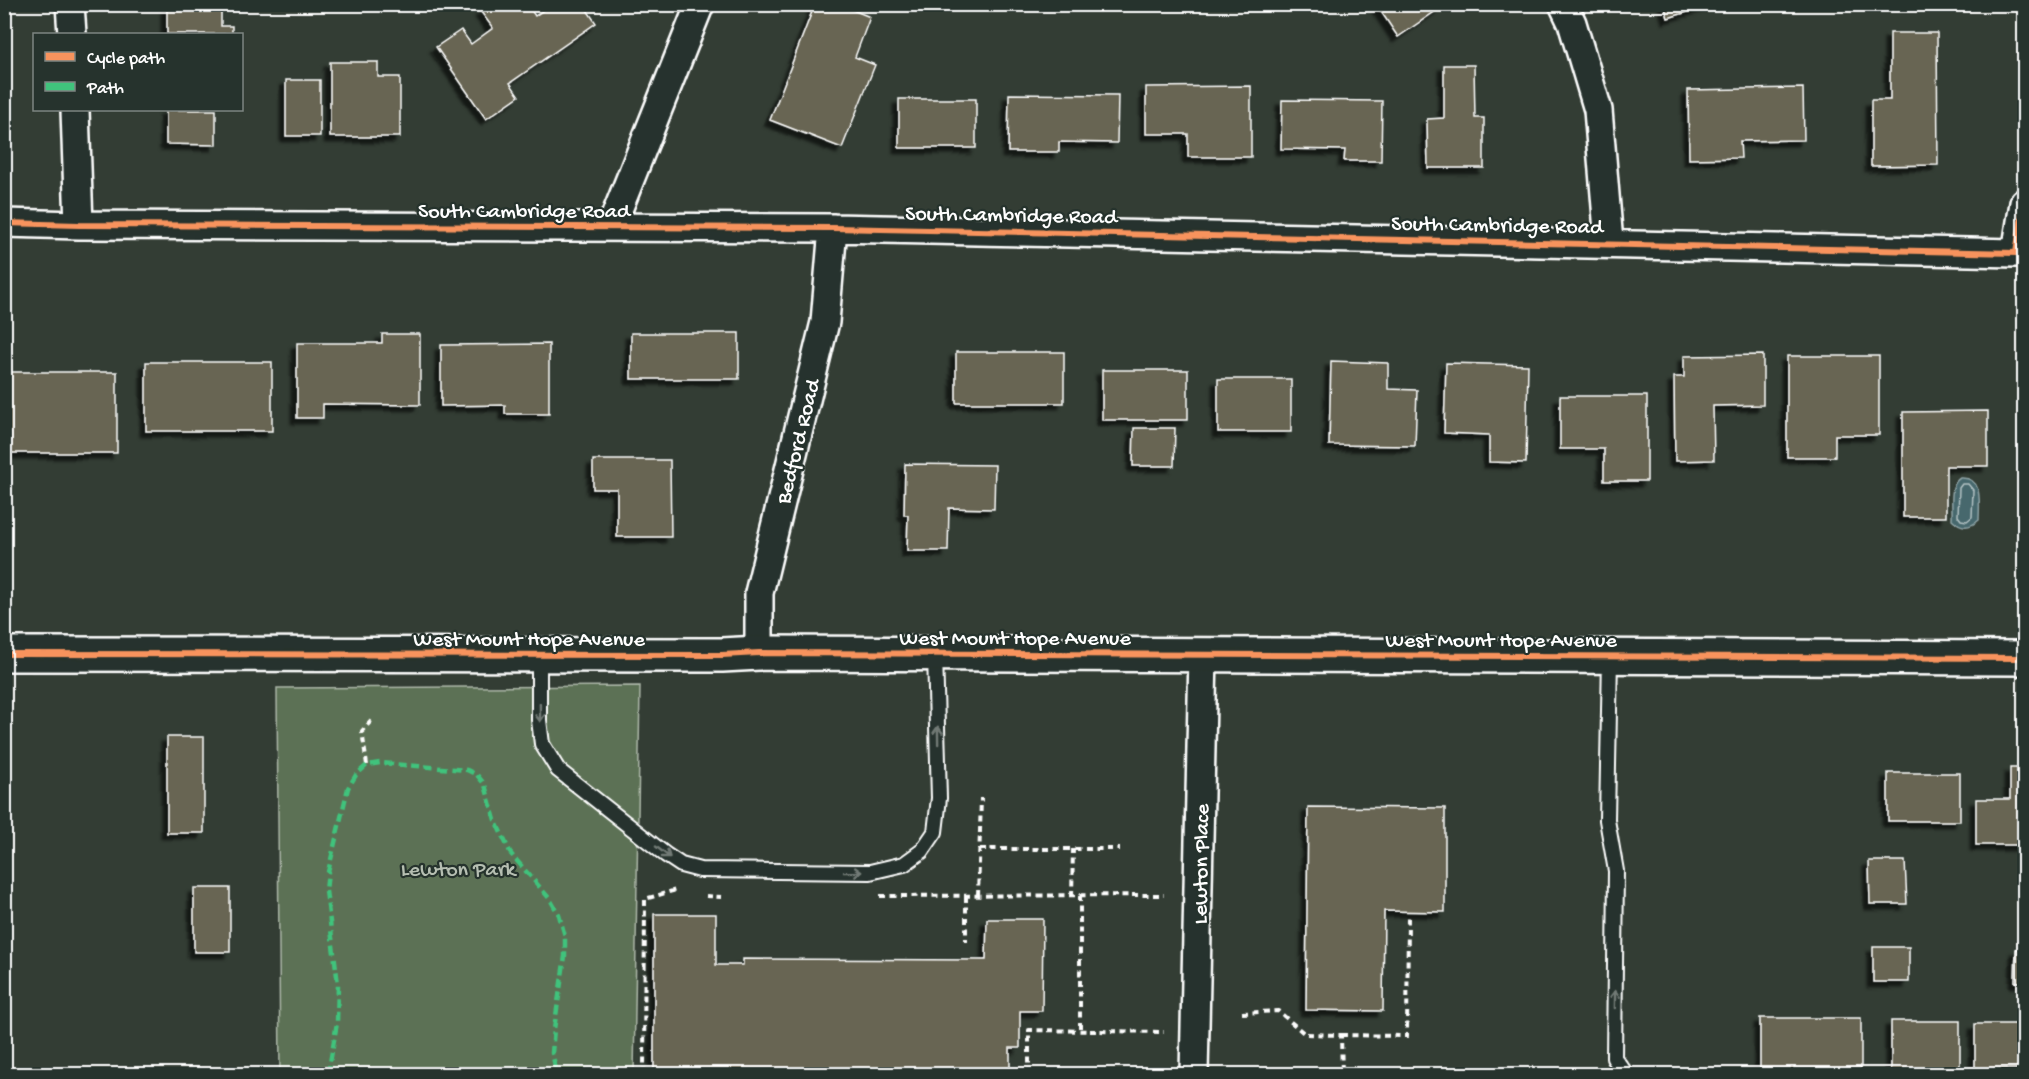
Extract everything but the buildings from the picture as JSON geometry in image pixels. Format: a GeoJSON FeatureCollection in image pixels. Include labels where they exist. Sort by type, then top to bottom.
{"type":"FeatureCollection","features":[{"type":"Feature","properties":{"kind":"street"},"geometry":{"type":"LineString","coordinates":[[70,4],[72,33]]}},
{"type":"Feature","properties":{"kind":"street"},"geometry":{"type":"LineString","coordinates":[[610,227],[700,4]]}},
{"type":"Feature","properties":{"kind":"street"},"geometry":{"type":"LineString","coordinates":[[1563,4],[1572,23],[1598,110],[1609,243]]}},
{"type":"Feature","properties":{"kind":"street"},"geometry":{"type":"LineString","coordinates":[[75,111],[79,225]]}},
{"type":"Feature","properties":{"kind":"street","name":"South Cambridge Road"},"geometry":{"type":"LineString","coordinates":[[4,223],[833,228],[2016,253],[2025,203]]}},
{"type":"Feature","properties":{"kind":"street","name":"Bedford Road"},"geometry":{"type":"LineString","coordinates":[[759,653],[759,593],[825,322],[833,228]]}},
{"type":"Feature","properties":{"kind":"street","name":"West Mount Hope Avenue"},"geometry":{"type":"LineString","coordinates":[[4,654],[722,655],[759,653],[2025,658]]}},
{"type":"Feature","properties":{"kind":"street","name":"Lewton Place"},"geometry":{"type":"LineString","coordinates":[[1194,1074],[1203,654]]}},
{"type":"Feature","properties":{"kind":"lane"},"geometry":{"type":"LineString","coordinates":[[539,654],[539,720],[542,744],[558,770],[666,855],[681,865],[700,870],[832,873],[870,872],[904,864],[922,851],[935,832],[939,798],[935,654]]}},
{"type":"Feature","properties":{"kind":"lane"},"geometry":{"type":"LineString","coordinates":[[1610,656],[1607,820],[1617,871],[1614,1058],[1626,1074]]}},
{"type":"Feature","properties":{"kind":"path"},"geometry":{"type":"LineString","coordinates":[[367,765],[362,731],[373,718]]}},
{"type":"Feature","properties":{"kind":"path"},"geometry":{"type":"LineString","coordinates":[[978,896],[981,798]]}},
{"type":"Feature","properties":{"kind":"path"},"geometry":{"type":"LineString","coordinates":[[980,849],[1120,849]]}},
{"type":"Feature","properties":{"kind":"path"},"geometry":{"type":"LineString","coordinates":[[1072,896],[1073,849]]}},
{"type":"Feature","properties":{"kind":"path"},"geometry":{"type":"LineString","coordinates":[[644,1074],[645,899],[680,889]]}},
{"type":"Feature","properties":{"kind":"path"},"geometry":{"type":"LineString","coordinates":[[966,896],[966,942]]}},
{"type":"Feature","properties":{"kind":"path"},"geometry":{"type":"LineString","coordinates":[[1080,896],[1080,1031]]}},
{"type":"Feature","properties":{"kind":"path"},"geometry":{"type":"LineString","coordinates":[[1242,1012],[1278,1011],[1305,1034],[1407,1036],[1408,916]]}},
{"type":"Feature","properties":{"kind":"path"},"geometry":{"type":"LineString","coordinates":[[1029,1074],[1029,1030],[1164,1032]]}},
{"type":"Feature","properties":{"kind":"path"},"geometry":{"type":"LineString","coordinates":[[1341,1035],[1342,1074]]}},
{"type":"Feature","properties":{"kind":"green space","name":"Lewton Park"},"geometry":{"type":"Polygon","coordinates":[[[640,686],[634,1074],[280,1074],[277,688],[640,686]]]}},
{"type":"Feature","properties":{"kind":"water"},"geometry":{"type":"Polygon","coordinates":[[[1960,478],[1973,481],[1979,492],[1979,520],[1968,526],[1962,526],[1952,519],[1952,491],[1956,481],[1960,478]]]}},
{"type":"Feature","properties":{"kind":"marked path"},"geometry":{"type":"LineString","coordinates":[[328,1074],[337,1023],[338,984],[326,891],[328,872],[348,788],[356,775],[367,765],[380,763],[467,770],[477,775],[485,785],[495,820],[511,854],[550,899],[559,915],[565,936],[565,956],[552,1053],[557,1074]]}},
{"type":"Feature","properties":{"kind":"cycle path"},"geometry":{"type":"LineString","coordinates":[[4,223],[833,228],[2016,253],[2024,203]]}},
{"type":"Feature","properties":{"kind":"cycle path"},"geometry":{"type":"LineString","coordinates":[[4,654],[722,655],[759,653],[2024,658]]}}]}
